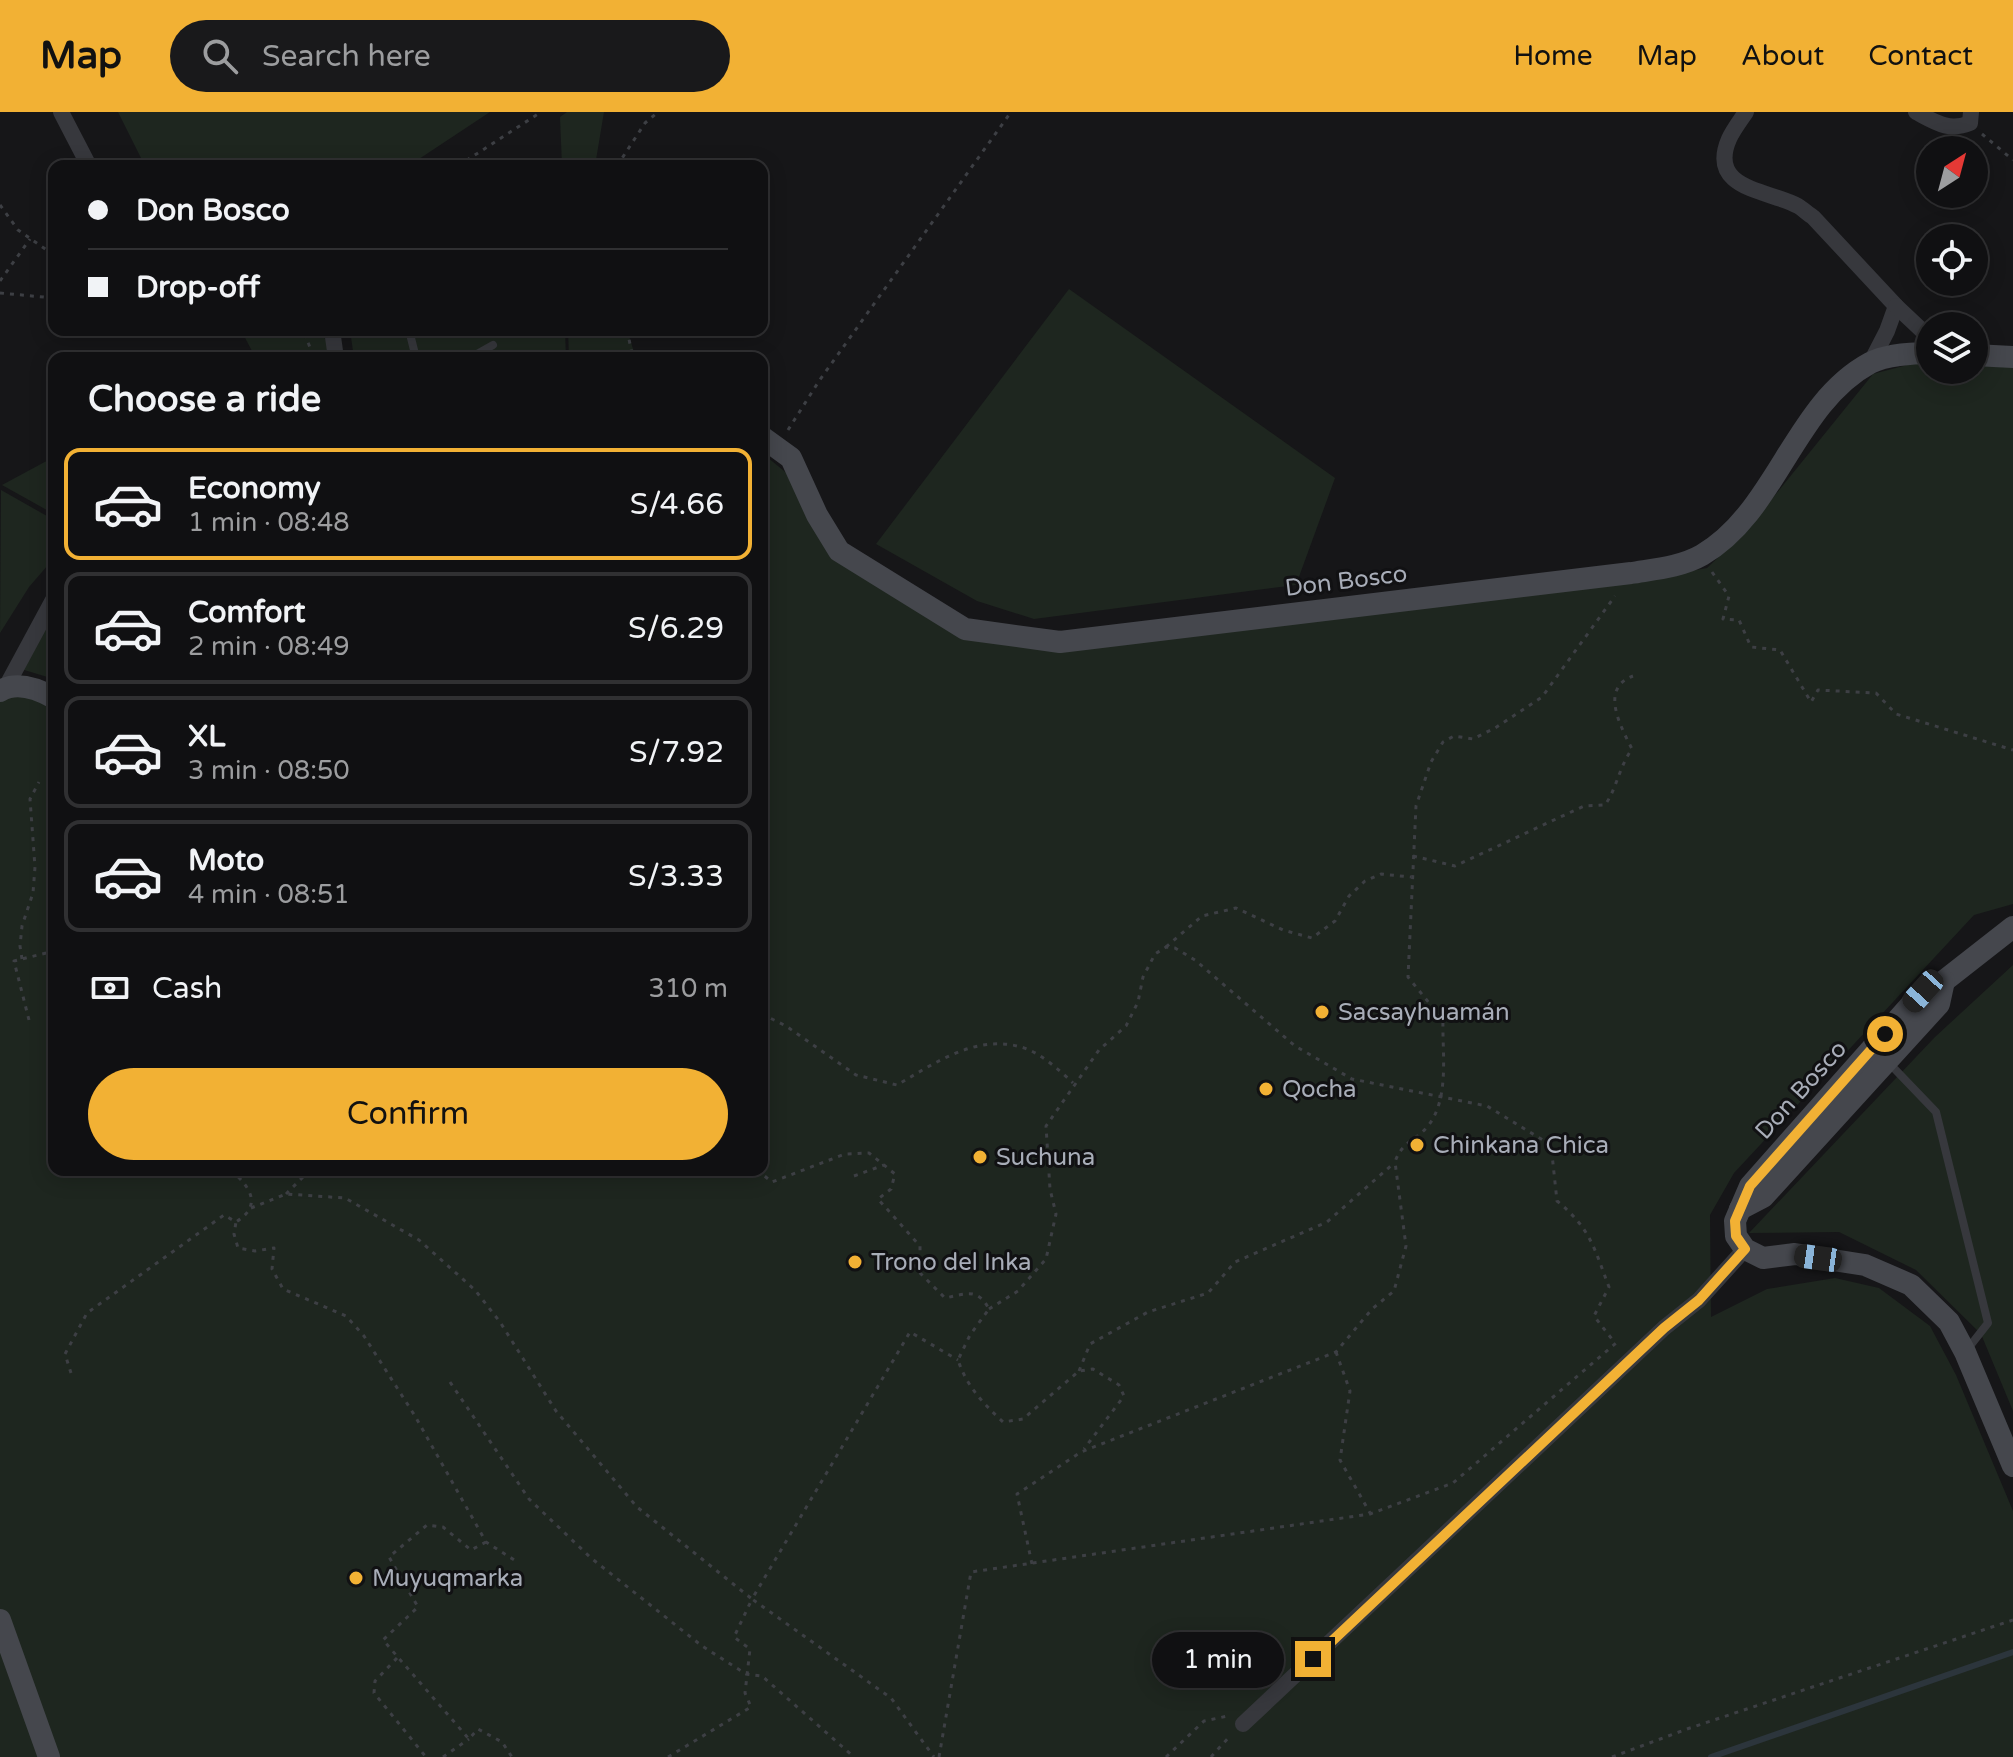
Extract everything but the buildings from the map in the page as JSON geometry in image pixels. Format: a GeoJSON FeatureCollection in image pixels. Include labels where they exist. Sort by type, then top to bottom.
{"type":"FeatureCollection","features":[{"type":"Feature","properties":{"kind":"street"},"geometry":{"type":"LineString","coordinates":[[61,112],[86,160]]}},
{"type":"Feature","properties":{"kind":"street"},"geometry":{"type":"LineString","coordinates":[[1746,112],[1729,139],[1724,159],[1731,178],[1748,188],[1798,206],[1813,217],[1916,325]]}},
{"type":"Feature","properties":{"kind":"street"},"geometry":{"type":"LineString","coordinates":[[1916,112],[1943,126],[1958,129],[1970,118]]}},
{"type":"Feature","properties":{"kind":"street"},"geometry":{"type":"LineString","coordinates":[[1871,362],[1896,306]]}},
{"type":"Feature","properties":{"kind":"street","name":"Don Bosco"},"geometry":{"type":"LineString","coordinates":[[769,442],[791,458],[817,515],[839,551],[965,629],[1060,642],[1631,573],[1684,562],[1725,539],[1747,515],[1831,393],[1871,362],[1916,355]]}},
{"type":"Feature","properties":{"kind":"street"},"geometry":{"type":"LineString","coordinates":[[1988,356],[2013,357]]}},
{"type":"Feature","properties":{"kind":"street"},"geometry":{"type":"LineString","coordinates":[[3,689],[48,609]]}},
{"type":"Feature","properties":{"kind":"street"},"geometry":{"type":"LineString","coordinates":[[3,689],[37,688],[48,694]]}},
{"type":"Feature","properties":{"kind":"street","name":"Don Bosco"},"geometry":{"type":"LineString","coordinates":[[1740,1209],[1750,1186],[1923,991],[1944,981],[2013,927]]}},
{"type":"Feature","properties":{"kind":"street","name":"Don Bosco"},"geometry":{"type":"LineString","coordinates":[[1740,1209],[1763,1197],[1939,1004],[1944,981]]}},
{"type":"Feature","properties":{"kind":"street"},"geometry":{"type":"LineString","coordinates":[[1740,1209],[1735,1221],[1736,1236],[1745,1249],[1763,1258],[1795,1254],[1865,1265],[1911,1285],[1949,1322],[1965,1352],[2013,1466]]}},
{"type":"Feature","properties":{"kind":"street"},"geometry":{"type":"LineString","coordinates":[[1243,1724],[1637,1354],[1699,1300],[1745,1249]]}},
{"type":"Feature","properties":{"kind":"street"},"geometry":{"type":"LineString","coordinates":[[0,1620],[49,1757]]}},
{"type":"Feature","properties":{"kind":"lane"},"geometry":{"type":"LineString","coordinates":[[481,352],[493,345]]}},
{"type":"Feature","properties":{"kind":"lane"},"geometry":{"type":"LineString","coordinates":[[1887,1061],[1936,1112],[1988,1323],[1965,1352]]}},
{"type":"Feature","properties":{"kind":"path"},"geometry":{"type":"LineString","coordinates":[[467,160],[541,112]]}},
{"type":"Feature","properties":{"kind":"path"},"geometry":{"type":"LineString","coordinates":[[621,160],[645,123],[658,112]]}},
{"type":"Feature","properties":{"kind":"path"},"geometry":{"type":"LineString","coordinates":[[769,442],[819,381],[1011,112]]}},
{"type":"Feature","properties":{"kind":"path"},"geometry":{"type":"LineString","coordinates":[[1970,118],[2013,160]]}},
{"type":"Feature","properties":{"kind":"path"},"geometry":{"type":"LineString","coordinates":[[0,205],[18,230],[48,251]]}},
{"type":"Feature","properties":{"kind":"path"},"geometry":{"type":"LineString","coordinates":[[0,281],[30,239]]}},
{"type":"Feature","properties":{"kind":"path"},"geometry":{"type":"LineString","coordinates":[[0,293],[48,297]]}},
{"type":"Feature","properties":{"kind":"path"},"geometry":{"type":"LineString","coordinates":[[1701,555],[1729,596],[1723,619],[1739,620],[1751,647],[1780,650],[1811,702],[1818,690],[1876,693],[1896,714],[2013,750]]}},
{"type":"Feature","properties":{"kind":"path"},"geometry":{"type":"LineString","coordinates":[[1032,1564],[1017,1494],[1081,1452],[1336,1352],[1372,1309],[1394,1291],[1406,1246],[1395,1162],[1399,1150],[1428,1126],[1441,1098],[1443,1020],[1408,977],[1416,806],[1431,762],[1443,742],[1454,736],[1473,739],[1542,697],[1631,573]]}},
{"type":"Feature","properties":{"kind":"path"},"geometry":{"type":"LineString","coordinates":[[1413,856],[1455,866],[1584,806],[1605,805],[1614,792],[1618,775],[1632,749],[1616,719],[1614,697],[1625,679],[1633,676]]}},
{"type":"Feature","properties":{"kind":"path"},"geometry":{"type":"LineString","coordinates":[[22,959],[22,926],[34,880],[30,799],[39,782]]}},
{"type":"Feature","properties":{"kind":"path"},"geometry":{"type":"LineString","coordinates":[[958,1360],[970,1335],[989,1309],[1018,1291],[1046,1259],[1056,1214],[1050,1189],[1046,1126],[1099,1050],[1126,1026],[1138,1002],[1143,977],[1155,954],[1202,916],[1236,908],[1283,930],[1312,938],[1335,921],[1349,896],[1365,881],[1381,874],[1412,877]]}},
{"type":"Feature","properties":{"kind":"path"},"geometry":{"type":"LineString","coordinates":[[1166,947],[1175,948],[1195,960],[1295,1046],[1352,1079],[1487,1106],[1551,1145],[1557,1201],[1575,1215],[1591,1238],[1609,1287],[1594,1316],[1615,1343],[1637,1354]]}},
{"type":"Feature","properties":{"kind":"path"},"geometry":{"type":"LineString","coordinates":[[29,1020],[14,961],[48,952]]}},
{"type":"Feature","properties":{"kind":"path"},"geometry":{"type":"LineString","coordinates":[[768,1017],[856,1075],[897,1085],[952,1053],[994,1043],[1024,1047],[1075,1084]]}},
{"type":"Feature","properties":{"kind":"path"},"geometry":{"type":"LineString","coordinates":[[764,1176],[772,1182],[845,1154],[869,1153],[895,1174],[891,1189],[878,1199],[920,1246],[920,1253],[914,1262],[917,1270],[945,1298],[973,1293],[983,1297],[989,1309]]}},
{"type":"Feature","properties":{"kind":"path"},"geometry":{"type":"LineString","coordinates":[[668,1757],[751,1707],[745,1693],[750,1649],[734,1637],[752,1599],[910,1332],[958,1360],[964,1379],[977,1397],[1003,1422],[1023,1419],[1079,1371],[1090,1344],[1148,1312],[1208,1293],[1235,1262],[1327,1222],[1395,1162]]}},
{"type":"Feature","properties":{"kind":"path"},"geometry":{"type":"LineString","coordinates":[[854,1176],[884,1165]]}},
{"type":"Feature","properties":{"kind":"path"},"geometry":{"type":"LineString","coordinates":[[237,1176],[248,1186],[251,1197],[247,1215],[236,1222],[234,1234],[238,1248],[255,1251],[274,1248],[272,1269],[283,1289],[346,1316],[364,1336],[415,1416],[486,1542],[519,1563]]}},
{"type":"Feature","properties":{"kind":"path"},"geometry":{"type":"LineString","coordinates":[[251,1208],[286,1194],[304,1176]]}},
{"type":"Feature","properties":{"kind":"path"},"geometry":{"type":"LineString","coordinates":[[286,1194],[345,1198],[419,1240],[475,1290],[500,1322],[556,1411],[637,1507],[752,1599],[891,1698],[936,1757]]}},
{"type":"Feature","properties":{"kind":"path"},"geometry":{"type":"LineString","coordinates":[[71,1373],[65,1354],[87,1313],[224,1215],[236,1222]]}},
{"type":"Feature","properties":{"kind":"path"},"geometry":{"type":"LineString","coordinates":[[936,1757],[971,1572],[1370,1514],[1453,1483],[1615,1343]]}},
{"type":"Feature","properties":{"kind":"path"},"geometry":{"type":"LineString","coordinates":[[1336,1352],[1350,1391],[1340,1460],[1370,1514]]}},
{"type":"Feature","properties":{"kind":"path"},"geometry":{"type":"LineString","coordinates":[[1079,1371],[1093,1369],[1119,1385],[1124,1396],[1081,1452]]}},
{"type":"Feature","properties":{"kind":"path"},"geometry":{"type":"LineString","coordinates":[[450,1382],[529,1499],[591,1558],[702,1646],[746,1674],[762,1676],[854,1757]]}},
{"type":"Feature","properties":{"kind":"path"},"geometry":{"type":"LineString","coordinates":[[469,1739],[383,1640],[418,1607],[389,1557],[427,1525],[443,1527],[471,1550],[486,1542]]}},
{"type":"Feature","properties":{"kind":"path"},"geometry":{"type":"LineString","coordinates":[[1612,1757],[2013,1620]]}},
{"type":"Feature","properties":{"kind":"path"},"geometry":{"type":"LineString","coordinates":[[397,1658],[375,1681],[374,1693],[426,1757]]}},
{"type":"Feature","properties":{"kind":"path"},"geometry":{"type":"LineString","coordinates":[[1166,1757],[1204,1721],[1226,1715],[1243,1724],[1211,1757]]}},
{"type":"Feature","properties":{"kind":"path"},"geometry":{"type":"LineString","coordinates":[[443,1757],[478,1729],[502,1742],[512,1757]]}},
{"type":"Feature","properties":{"kind":"shaded area"},"geometry":{"type":"Polygon","coordinates":[[[118,112],[490,112],[417,160],[142,160],[118,112]]]}},
{"type":"Feature","properties":{"kind":"shaded area"},"geometry":{"type":"Polygon","coordinates":[[[567,112],[604,112],[596,160],[562,160],[560,117],[567,112]]]}},
{"type":"Feature","properties":{"kind":"shaded area"},"geometry":{"type":"Polygon","coordinates":[[[1069,289],[1335,478],[1296,585],[1034,619],[977,601],[876,544],[1069,289]]]}},
{"type":"Feature","properties":{"kind":"shaded area"},"geometry":{"type":"Polygon","coordinates":[[[244,336],[322,336],[338,352],[250,352],[244,336]]]}},
{"type":"Feature","properties":{"kind":"shaded area"},"geometry":{"type":"Polygon","coordinates":[[[351,336],[565,336],[566,352],[353,352],[351,336]]]}},
{"type":"Feature","properties":{"kind":"shaded area"},"geometry":{"type":"Polygon","coordinates":[[[568,336],[629,336],[634,352],[569,352],[568,336]]]}},
{"type":"Feature","properties":{"kind":"shaded area","name":"Sacsayhuamán"},"geometry":{"type":"Polygon","coordinates":[[[1988,360],[2013,361],[2013,904],[1974,915],[1734,1173],[1710,1215],[1711,1317],[1767,1289],[1835,1278],[1879,1288],[1930,1326],[1956,1375],[2013,1511],[2013,1757],[0,1757],[0,686],[48,705],[48,1176],[768,1176],[768,458],[811,493],[864,571],[963,630],[1060,644],[1651,578],[1707,568],[1746,531],[1873,374],[1916,363],[1916,384],[1988,384],[1988,360]]]}},
{"type":"Feature","properties":{"kind":"shaded area"},"geometry":{"type":"Polygon","coordinates":[[[48,460],[48,511],[2,485],[48,460]]]}},
{"type":"Feature","properties":{"kind":"shaded area"},"geometry":{"type":"Polygon","coordinates":[[[1,490],[48,517],[48,565],[29,587],[0,633],[1,490]]]}},
{"type":"Feature","properties":{"kind":"shaded area"},"geometry":{"type":"Polygon","coordinates":[[[48,596],[48,677],[11,666],[48,596]]]}},
{"type":"Feature","properties":{"kind":"shaded area"},"geometry":{"type":"Polygon","coordinates":[[[2013,965],[2013,1411],[1981,1334],[1916,1270],[1839,1232],[1749,1233],[1935,1037],[2013,965]]]}},
{"type":"Feature","properties":{"kind":"waterway"},"geometry":{"type":"LineString","coordinates":[[1711,1757],[2013,1652]]}},
{"type":"Feature","properties":{"kind":"place","name":"Sacsayhuamán"},"geometry":{"type":"Point","coordinates":[1322,1012]}},
{"type":"Feature","properties":{"kind":"place","name":"Qocha"},"geometry":{"type":"Point","coordinates":[1266,1089]}},
{"type":"Feature","properties":{"kind":"place","name":"Chinkana Chica"},"geometry":{"type":"Point","coordinates":[1417,1145]}},
{"type":"Feature","properties":{"kind":"place","name":"Suchuna"},"geometry":{"type":"Point","coordinates":[980,1157]}},
{"type":"Feature","properties":{"kind":"place","name":"Trono del Inka"},"geometry":{"type":"Point","coordinates":[855,1262]}},
{"type":"Feature","properties":{"kind":"place","name":"Muyuqmarka"},"geometry":{"type":"Point","coordinates":[356,1578]}},
{"type":"Feature","properties":{"kind":"route"},"geometry":{"type":"LineString","coordinates":[[1313,1659],[1664,1328],[1699,1300],[1745,1249],[1736,1236],[1735,1221],[1750,1186],[1885,1034]]}}]}
